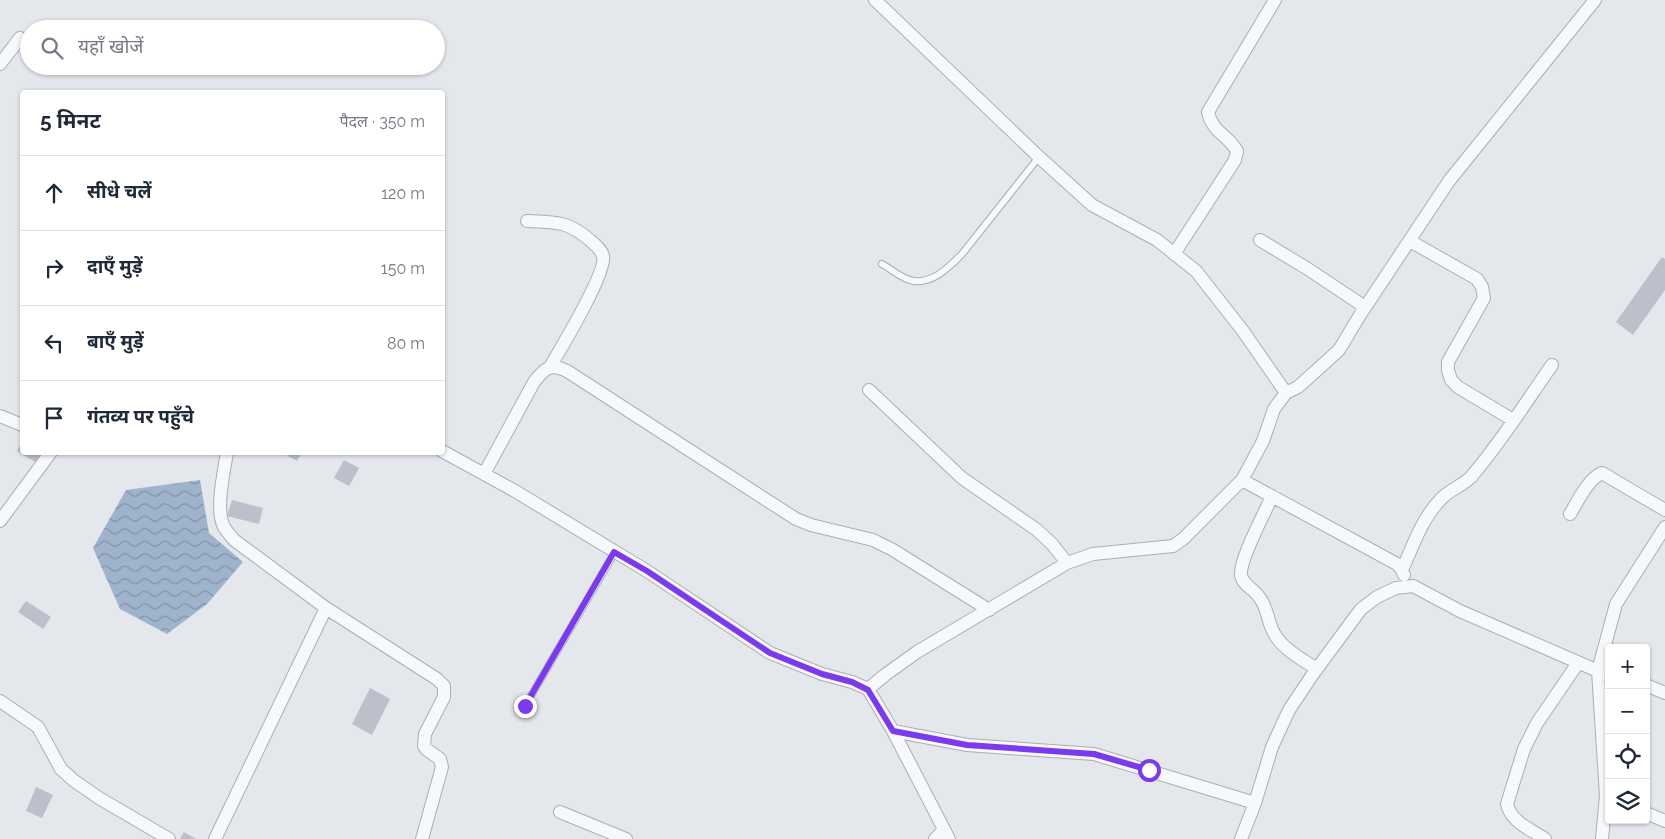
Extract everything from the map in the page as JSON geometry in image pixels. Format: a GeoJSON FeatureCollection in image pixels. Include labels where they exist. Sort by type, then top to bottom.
{"type":"FeatureCollection","features":[{"type":"Feature","properties":{"kind":"street"},"geometry":{"type":"LineString","coordinates":[[875,0],[1039,157],[1092,205],[1157,240],[1196,271],[1243,331],[1286,393]]}},
{"type":"Feature","properties":{"kind":"street"},"geometry":{"type":"LineString","coordinates":[[1174,254],[1235,160],[1237,151],[1233,144],[1214,128],[1208,112],[1275,0]]}},
{"type":"Feature","properties":{"kind":"street"},"geometry":{"type":"LineString","coordinates":[[868,690],[917,652],[1067,563],[1093,554],[1173,546],[1183,539],[1242,480],[1263,442],[1274,409],[1286,393],[1298,387],[1339,350],[1449,181],[1595,0]]}},
{"type":"Feature","properties":{"kind":"street"},"geometry":{"type":"LineString","coordinates":[[0,64],[20,38]]}},
{"type":"Feature","properties":{"kind":"street"},"geometry":{"type":"LineString","coordinates":[[484,474],[534,382],[542,372],[550,367],[571,330],[598,278],[603,264],[603,256],[599,249],[570,226],[557,222],[527,221]]}},
{"type":"Feature","properties":{"kind":"street"},"geometry":{"type":"LineString","coordinates":[[1260,240],[1366,307]]}},
{"type":"Feature","properties":{"kind":"street"},"geometry":{"type":"LineString","coordinates":[[1410,240],[1477,278],[1482,287],[1484,298],[1452,353],[1448,362],[1448,370],[1451,380],[1458,387],[1513,420]]}},
{"type":"Feature","properties":{"kind":"street"},"geometry":{"type":"LineString","coordinates":[[1402,570],[1422,526],[1435,506],[1442,498],[1459,488],[1470,478],[1552,365]]}},
{"type":"Feature","properties":{"kind":"street"},"geometry":{"type":"LineString","coordinates":[[550,367],[559,367],[567,371],[796,519],[810,525],[873,540],[893,550],[989,610]]}},
{"type":"Feature","properties":{"kind":"street"},"geometry":{"type":"LineString","coordinates":[[869,390],[962,478],[1037,530],[1052,544],[1067,563]]}},
{"type":"Feature","properties":{"kind":"street"},"geometry":{"type":"LineString","coordinates":[[0,416],[20,424]]}},
{"type":"Feature","properties":{"kind":"street"},"geometry":{"type":"LineString","coordinates":[[445,453],[516,491],[647,571],[770,653],[822,674],[852,682],[868,690],[893,731],[947,834],[934,839]]}},
{"type":"Feature","properties":{"kind":"street"},"geometry":{"type":"LineString","coordinates":[[0,521],[49,455]]}},
{"type":"Feature","properties":{"kind":"street"},"geometry":{"type":"LineString","coordinates":[[227,455],[221,518],[224,527],[234,540],[326,608],[437,679],[444,686],[444,697],[424,740],[426,749],[440,759],[442,767],[422,839]]}},
{"type":"Feature","properties":{"kind":"street"},"geometry":{"type":"LineString","coordinates":[[1570,514],[1582,494],[1597,475],[1602,473],[1665,510]]}},
{"type":"Feature","properties":{"kind":"street"},"geometry":{"type":"LineString","coordinates":[[1242,480],[1397,564],[1402,570],[1406,587]]}},
{"type":"Feature","properties":{"kind":"street"},"geometry":{"type":"LineString","coordinates":[[1272,496],[1245,556],[1240,576],[1264,604],[1272,630],[1279,640],[1290,652],[1317,669]]}},
{"type":"Feature","properties":{"kind":"street"},"geometry":{"type":"LineString","coordinates":[[1606,779],[1603,673],[1616,604],[1665,527]]}},
{"type":"Feature","properties":{"kind":"street"},"geometry":{"type":"LineString","coordinates":[[1241,839],[1255,803],[1272,747],[1289,710],[1361,609],[1377,597],[1396,588],[1414,586],[1460,611],[1603,673]]}},
{"type":"Feature","properties":{"kind":"street"},"geometry":{"type":"LineString","coordinates":[[215,839],[326,608]]}},
{"type":"Feature","properties":{"kind":"street"},"geometry":{"type":"LineString","coordinates":[[1545,839],[1514,818],[1509,812],[1507,804],[1524,749],[1537,723],[1578,662]]}},
{"type":"Feature","properties":{"kind":"street"},"geometry":{"type":"LineString","coordinates":[[1650,687],[1665,693]]}},
{"type":"Feature","properties":{"kind":"street"},"geometry":{"type":"LineString","coordinates":[[0,701],[38,727],[61,769],[74,780],[99,798],[170,839]]}},
{"type":"Feature","properties":{"kind":"street"},"geometry":{"type":"LineString","coordinates":[[893,731],[967,745],[1094,754],[1255,803]]}},
{"type":"Feature","properties":{"kind":"street"},"geometry":{"type":"LineString","coordinates":[[560,812],[626,839]]}},
{"type":"Feature","properties":{"kind":"street"},"geometry":{"type":"LineString","coordinates":[[1602,839],[1605,813]]}},
{"type":"Feature","properties":{"kind":"street"},"geometry":{"type":"LineString","coordinates":[[1650,815],[1665,821]]}},
{"type":"Feature","properties":{"kind":"lane"},"geometry":{"type":"LineString","coordinates":[[882,264],[913,281],[927,280],[938,275],[962,254],[1039,157]]}},
{"type":"Feature","properties":{"kind":"lane"},"geometry":{"type":"LineString","coordinates":[[525,706],[614,552]]}},
{"type":"Feature","properties":{"kind":"water"},"geometry":{"type":"Polygon","coordinates":[[[200,480],[209,533],[243,562],[207,604],[167,634],[120,609],[93,548],[126,490],[200,480]]]}},
{"type":"Feature","properties":{"kind":"building"},"geometry":{"type":"Polygon","coordinates":[[[1662,257],[1665,259],[1665,290],[1633,335],[1616,322],[1662,257]]]}},
{"type":"Feature","properties":{"kind":"building"},"geometry":{"type":"Polygon","coordinates":[[[24,455],[40,455],[35,462],[24,455]]]}},
{"type":"Feature","properties":{"kind":"building"},"geometry":{"type":"Polygon","coordinates":[[[286,455],[300,455],[297,461],[286,455]]]}},
{"type":"Feature","properties":{"kind":"building"},"geometry":{"type":"Polygon","coordinates":[[[344,460],[359,468],[349,486],[334,478],[344,460]]]}},
{"type":"Feature","properties":{"kind":"building"},"geometry":{"type":"Polygon","coordinates":[[[232,500],[263,508],[259,524],[227,516],[232,500]]]}},
{"type":"Feature","properties":{"kind":"building"},"geometry":{"type":"Polygon","coordinates":[[[26,601],[51,617],[43,629],[18,612],[26,601]]]}},
{"type":"Feature","properties":{"kind":"building"},"geometry":{"type":"Polygon","coordinates":[[[370,688],[390,699],[372,735],[352,724],[370,688]]]}},
{"type":"Feature","properties":{"kind":"building"},"geometry":{"type":"Polygon","coordinates":[[[36,787],[53,795],[42,818],[26,811],[36,787]]]}},
{"type":"Feature","properties":{"kind":"building"},"geometry":{"type":"Polygon","coordinates":[[[184,832],[196,839],[180,839],[184,832]]]}},
{"type":"Feature","properties":{"kind":"route"},"geometry":{"type":"LineString","coordinates":[[525,706],[614,552],[647,571],[770,653],[822,674],[852,682],[868,690],[893,731],[967,745],[1094,754],[1149,770]]}}]}
